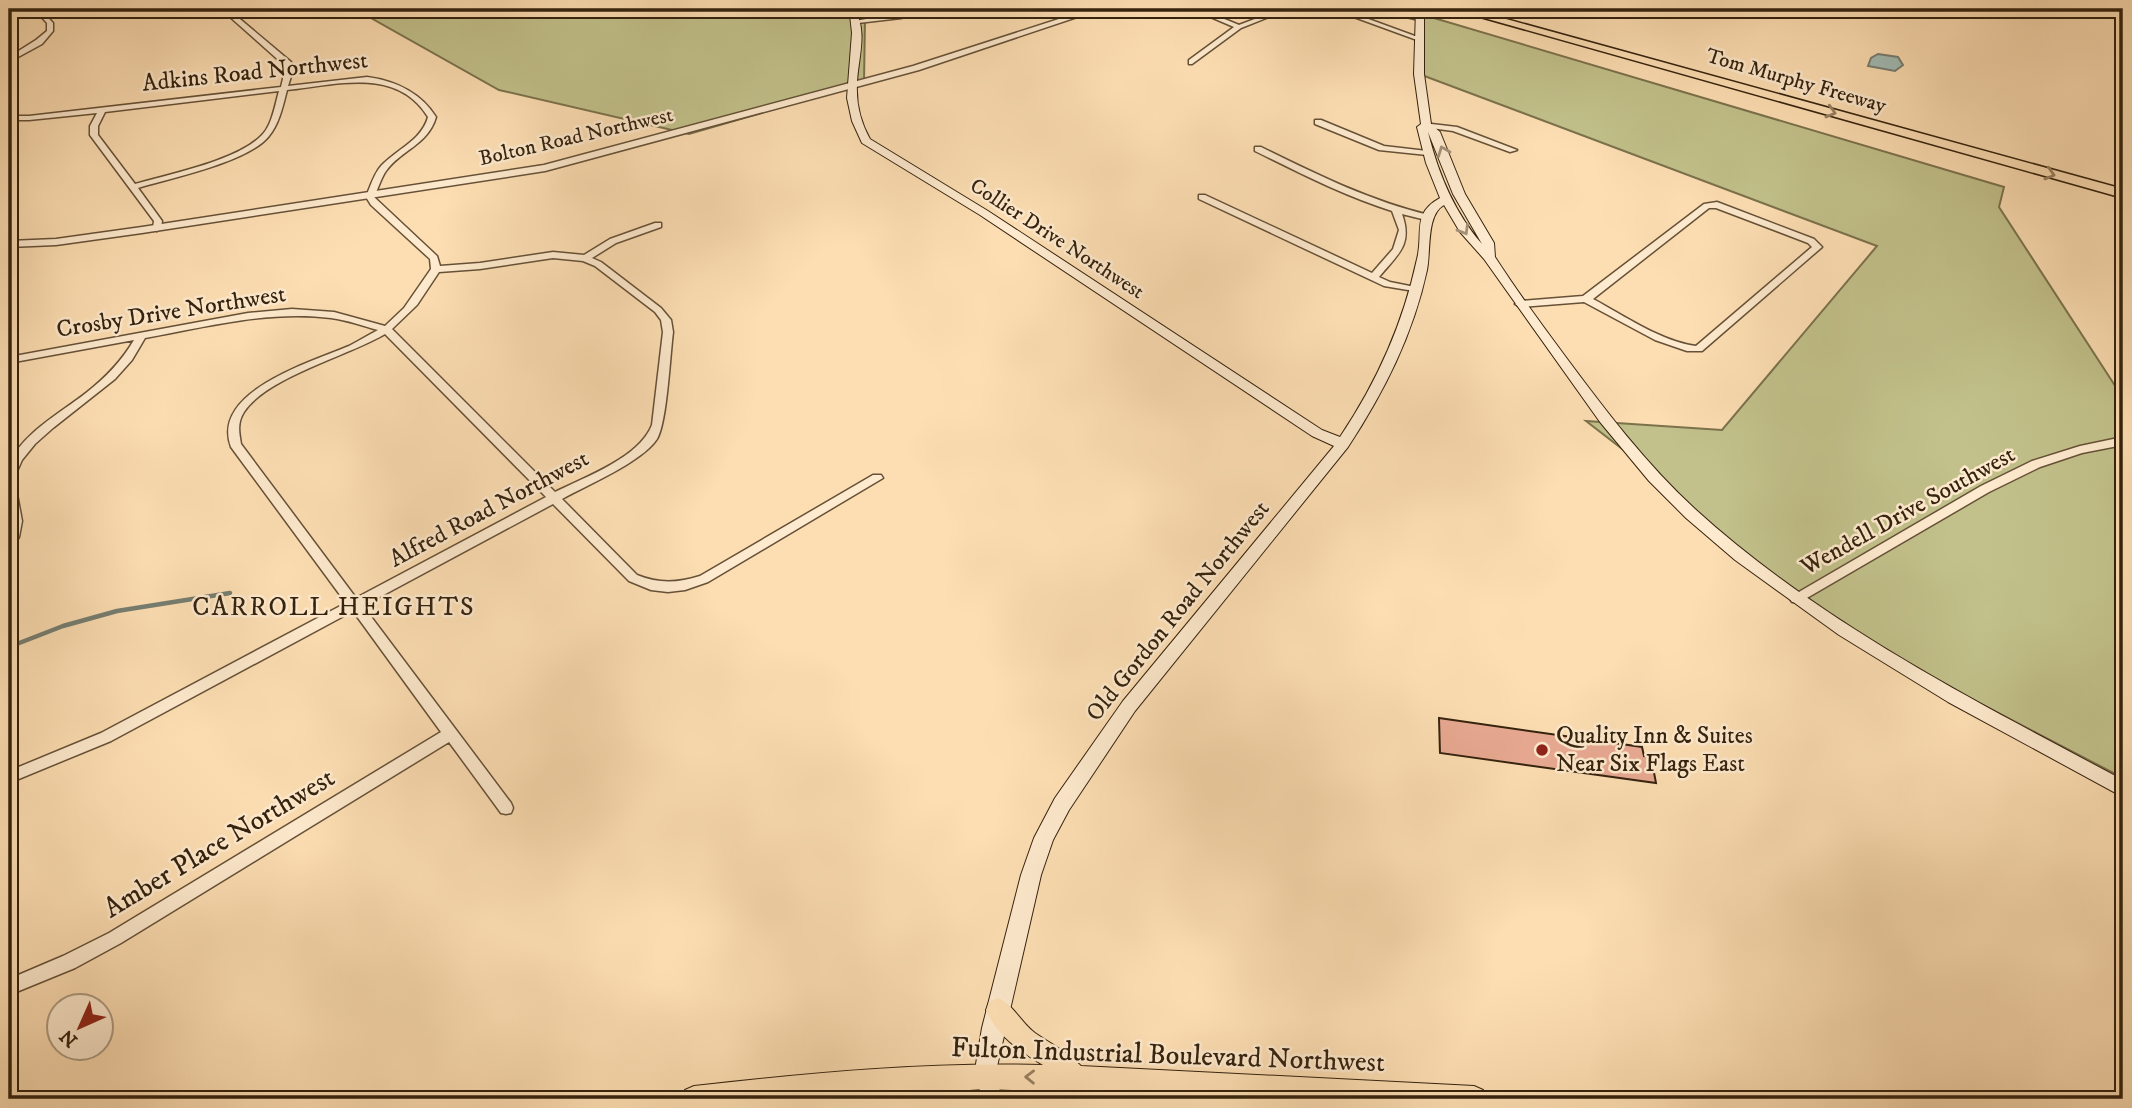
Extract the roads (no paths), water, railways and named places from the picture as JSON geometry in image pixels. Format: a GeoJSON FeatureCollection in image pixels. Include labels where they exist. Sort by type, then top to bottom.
{"type":"FeatureCollection","features":[{"type":"Feature","properties":{"kind":"highway","name":"Tom Murphy Freeway"},"geometry":{"type":"LineString","coordinates":[[1458,9],[2123,194]]}},
{"type":"Feature","properties":{"kind":"highway","name":"Tom Murphy Freeway"},"geometry":{"type":"LineString","coordinates":[[1496,9],[2123,180]]}},
{"type":"Feature","properties":{"kind":"main road"},"geometry":{"type":"LineString","coordinates":[[850,9],[858,21]]}},
{"type":"Feature","properties":{"kind":"main road"},"geometry":{"type":"LineString","coordinates":[[1420,13],[1419,74],[1426,125],[1436,132],[1459,194],[1488,243],[1489,257]]}},
{"type":"Feature","properties":{"kind":"main road","name":"Collier Drive Northwest"},"geometry":{"type":"LineString","coordinates":[[858,21],[852,86],[858,128],[866,141],[984,213],[1317,433],[1343,444]]}},
{"type":"Feature","properties":{"kind":"main road"},"geometry":{"type":"LineString","coordinates":[[1426,125],[1422,127],[1427,153],[1446,199],[1469,240],[1489,257],[1614,433],[1649,472],[1730,547],[1796,598],[1936,689],[2123,789]]}},
{"type":"Feature","properties":{"kind":"main road"},"geometry":{"type":"LineString","coordinates":[[1426,217],[1432,207],[1446,199]]}},
{"type":"Feature","properties":{"kind":"main road","name":"Old Gordon Road Northwest"},"geometry":{"type":"LineString","coordinates":[[988,1091],[998,1010],[1031,875],[1044,838],[1062,804],[1129,706],[1343,444],[1385,375],[1417,290],[1425,252],[1426,217]]}},
{"type":"Feature","properties":{"kind":"main road"},"geometry":{"type":"LineString","coordinates":[[998,1010],[1024,1041],[1056,1059],[1075,1078]]}},
{"type":"Feature","properties":{"kind":"main road","name":"Fulton Industrial Boulevard Northwest"},"geometry":{"type":"LineString","coordinates":[[694,1099],[761,1091],[988,1091],[1075,1078],[1344,1090],[1474,1099]]}},
{"type":"Feature","properties":{"kind":"street"},"geometry":{"type":"LineString","coordinates":[[9,61],[39,42],[50,31],[50,23],[37,9]]}},
{"type":"Feature","properties":{"kind":"street"},"geometry":{"type":"LineString","coordinates":[[132,187],[231,156],[257,143],[268,131],[289,70],[285,60],[224,9]]}},
{"type":"Feature","properties":{"kind":"street"},"geometry":{"type":"LineString","coordinates":[[858,21],[932,9]]}},
{"type":"Feature","properties":{"kind":"street","name":"Bolton Road Northwest"},"geometry":{"type":"LineString","coordinates":[[9,244],[56,242],[157,228],[545,168],[852,86],[959,55],[1097,9]]}},
{"type":"Feature","properties":{"kind":"street"},"geometry":{"type":"LineString","coordinates":[[1195,9],[1239,27]]}},
{"type":"Feature","properties":{"kind":"street"},"geometry":{"type":"LineString","coordinates":[[1192,62],[1239,27],[1286,9]]}},
{"type":"Feature","properties":{"kind":"street"},"geometry":{"type":"LineString","coordinates":[[1335,9],[1419,39]]}},
{"type":"Feature","properties":{"kind":"street"},"geometry":{"type":"LineString","coordinates":[[1377,9],[1420,13]]}},
{"type":"Feature","properties":{"kind":"street","name":"Adkins Road Northwest"},"geometry":{"type":"LineString","coordinates":[[9,118],[102,110],[353,80],[379,80],[396,85],[428,108],[432,117],[429,128],[383,169],[370,197]]}},
{"type":"Feature","properties":{"kind":"street"},"geometry":{"type":"LineString","coordinates":[[102,110],[94,126],[94,135],[158,221],[157,228]]}},
{"type":"Feature","properties":{"kind":"street"},"geometry":{"type":"LineString","coordinates":[[1318,122],[1382,148],[1427,153]]}},
{"type":"Feature","properties":{"kind":"street"},"geometry":{"type":"LineString","coordinates":[[1426,125],[1454,129],[1513,150]]}},
{"type":"Feature","properties":{"kind":"street"},"geometry":{"type":"LineString","coordinates":[[1258,149],[1340,187],[1396,209],[1426,217]]}},
{"type":"Feature","properties":{"kind":"street"},"geometry":{"type":"LineString","coordinates":[[370,197],[434,258],[436,269],[409,312],[386,329],[351,348],[267,386],[244,405],[232,425],[231,435],[235,444],[506,808]]}},
{"type":"Feature","properties":{"kind":"street"},"geometry":{"type":"LineString","coordinates":[[1202,197],[1373,278],[1387,284],[1417,290]]}},
{"type":"Feature","properties":{"kind":"street"},"geometry":{"type":"LineString","coordinates":[[1520,304],[1586,299],[1688,350],[1698,349],[1817,247],[1811,241],[1717,205],[1707,206],[1586,299]]}},
{"type":"Feature","properties":{"kind":"street"},"geometry":{"type":"LineString","coordinates":[[1373,278],[1397,250],[1404,230],[1396,209]]}},
{"type":"Feature","properties":{"kind":"street"},"geometry":{"type":"LineString","coordinates":[[586,258],[613,241],[658,225]]}},
{"type":"Feature","properties":{"kind":"street","name":"Alfred Road Northwest"},"geometry":{"type":"LineString","coordinates":[[9,777],[106,737],[633,456],[652,438],[657,425],[668,332],[666,320],[648,302],[586,258],[553,255],[480,266],[436,269]]}},
{"type":"Feature","properties":{"kind":"street","name":"Crosby Drive Northwest"},"geometry":{"type":"LineString","coordinates":[[9,360],[248,316],[292,312],[334,315],[386,329]]}},
{"type":"Feature","properties":{"kind":"street"},"geometry":{"type":"LineString","coordinates":[[386,329],[633,578],[648,586],[666,588],[704,579],[877,478]]}},
{"type":"Feature","properties":{"kind":"street"},"geometry":{"type":"LineString","coordinates":[[9,544],[14,537],[17,518],[9,478],[18,456],[37,436],[118,374],[134,354],[141,336]]}},
{"type":"Feature","properties":{"kind":"street","name":"Wendell Drive Southwest"},"geometry":{"type":"LineString","coordinates":[[1796,598],[2015,474],[2080,450],[2123,441]]}},
{"type":"Feature","properties":{"kind":"street","name":"Amber Place Northwest"},"geometry":{"type":"LineString","coordinates":[[9,987],[69,962],[115,938],[451,733]]}},
{"type":"Feature","properties":{"kind":"water"},"geometry":{"type":"Polygon","coordinates":[[[1878,54],[1898,57],[1903,65],[1895,71],[1868,66],[1871,58],[1878,54]]]}},
{"type":"Feature","properties":{"kind":"waterway"},"geometry":{"type":"LineString","coordinates":[[9,647],[63,626],[117,611],[230,593]]}},
{"type":"Feature","properties":{"kind":"place","name":"Quality Inn & Suites Near Six Flags East"},"geometry":{"type":"Point","coordinates":[1542,750]}},
{"type":"Feature","properties":{"kind":"district","name":"CARROLL HEIGHTS"},"geometry":{"type":"Point","coordinates":[334,607]}}]}
